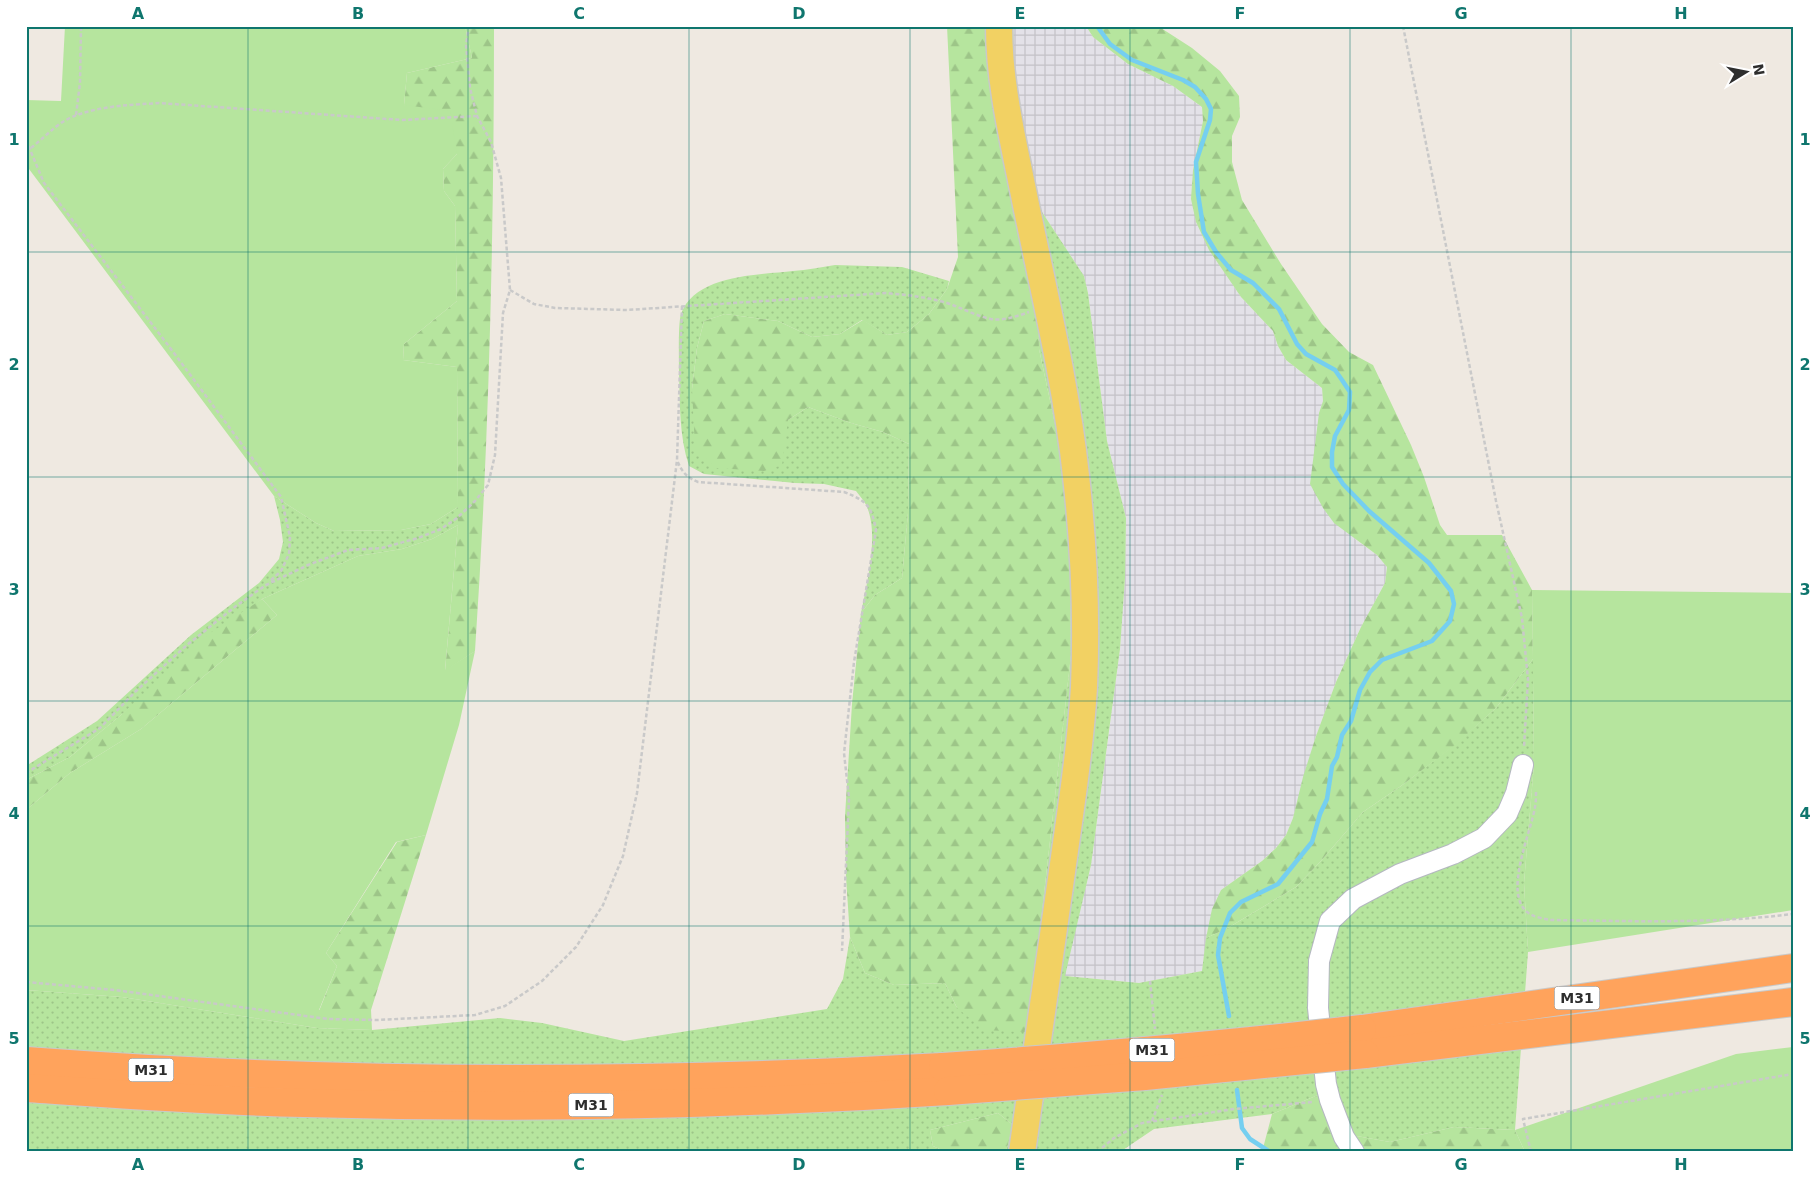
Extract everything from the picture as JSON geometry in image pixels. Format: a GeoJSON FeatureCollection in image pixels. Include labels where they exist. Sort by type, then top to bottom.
{"type":"FeatureCollection","features":[{"type":"Feature","properties":{"kind":"highway","name":"M31"},"geometry":{"type":"LineString","coordinates":[[1363,1041],[1793,968]]}},
{"type":"Feature","properties":{"kind":"highway","name":"M31"},"geometry":{"type":"LineString","coordinates":[[26,1088],[244,1101],[472,1106],[642,1105],[795,1100],[1173,1049],[1363,1041],[1793,1002]]}},
{"type":"Feature","properties":{"kind":"highway","name":"M31"},"geometry":{"type":"LineString","coordinates":[[26,1061],[151,1070],[468,1080],[725,1077],[945,1079]]}},
{"type":"Feature","properties":{"kind":"main road"},"geometry":{"type":"LineString","coordinates":[[999,26],[1007,113],[1048,307],[1067,408],[1080,514],[1086,596],[1084,687],[1080,736],[1071,812],[1022,1152]]}},
{"type":"Feature","properties":{"kind":"street"},"geometry":{"type":"LineString","coordinates":[[1354,1152],[1344,1137],[1326,1084],[1318,1008],[1318,961],[1330,921],[1353,899],[1400,874],[1453,854],[1484,838],[1507,814],[1516,793],[1523,764]]}},
{"type":"Feature","properties":{"kind":"path"},"geometry":{"type":"LineString","coordinates":[[76,116],[80,83],[81,26]]}},
{"type":"Feature","properties":{"kind":"path"},"geometry":{"type":"LineString","coordinates":[[266,585],[308,565],[348,550],[382,548],[418,538],[440,529],[458,518],[488,485],[495,455],[503,313],[510,290],[501,178],[491,142],[477,116],[470,88],[466,44],[469,26]]}},
{"type":"Feature","properties":{"kind":"path"},"geometry":{"type":"LineString","coordinates":[[1403,26],[1496,501],[1522,618],[1528,678],[1523,764],[1531,774],[1536,790],[1535,807],[1518,873],[1518,896],[1524,910],[1534,916],[1550,920],[1693,921],[1793,914]]}},
{"type":"Feature","properties":{"kind":"path"},"geometry":{"type":"LineString","coordinates":[[31,148],[61,123],[76,116],[119,106],[159,104],[402,120],[477,116]]}},
{"type":"Feature","properties":{"kind":"path"},"geometry":{"type":"LineString","coordinates":[[26,140],[31,148],[44,183],[281,497],[290,537],[289,554],[281,571],[266,585],[187,645],[135,692],[100,728],[26,773]]}},
{"type":"Feature","properties":{"kind":"path"},"geometry":{"type":"LineString","coordinates":[[510,290],[534,304],[555,308],[627,310],[886,293],[921,297],[948,303],[993,319],[1014,317],[1048,307]]}},
{"type":"Feature","properties":{"kind":"path"},"geometry":{"type":"LineString","coordinates":[[26,982],[114,990],[328,1019],[376,1020],[474,1015],[505,1006],[542,982],[576,947],[603,905],[623,856],[636,793],[677,460],[682,306]]}},
{"type":"Feature","properties":{"kind":"path"},"geometry":{"type":"LineString","coordinates":[[677,460],[681,470],[688,478],[698,482],[844,492],[861,498],[872,512],[876,530],[854,662],[844,753],[849,798],[842,951]]}},
{"type":"Feature","properties":{"kind":"path"},"geometry":{"type":"LineString","coordinates":[[1531,1152],[1523,1119],[1793,1074]]}},
{"type":"Feature","properties":{"kind":"path"},"geometry":{"type":"LineString","coordinates":[[1097,1152],[1114,1138],[1142,1122],[1239,1109],[1330,1100]]}},
{"type":"Feature","properties":{"kind":"shaded area"},"geometry":{"type":"Polygon","coordinates":[[[1013,26],[1086,26],[1093,37],[1128,64],[1173,86],[1202,107],[1203,121],[1193,170],[1196,222],[1210,250],[1241,297],[1273,331],[1278,346],[1286,360],[1322,388],[1323,401],[1319,413],[1355,539],[1377,555],[1387,567],[1385,583],[1361,627],[1336,682],[1316,736],[1293,818],[1286,835],[1262,861],[1221,890],[1208,928],[1202,971],[1139,983],[1064,976],[1091,865],[1120,649],[1125,578],[1126,518],[1107,441],[1088,293],[1084,276],[1042,212],[1031,183],[1015,81],[1013,26]]]}},
{"type":"Feature","properties":{"kind":"green space"},"geometry":{"type":"Polygon","coordinates":[[[65,26],[465,26],[472,58],[407,73],[404,105],[450,111],[457,154],[443,169],[444,191],[455,206],[457,301],[404,344],[403,360],[457,367],[458,507],[431,524],[401,530],[334,531],[316,523],[274,496],[26,165],[26,100],[61,101],[65,26]]]}},
{"type":"Feature","properties":{"kind":"green space"},"geometry":{"type":"Polygon","coordinates":[[[465,26],[494,26],[490,339],[475,651],[445,671],[458,525],[457,367],[403,360],[404,344],[457,301],[455,206],[444,191],[443,169],[457,154],[404,105],[407,73],[472,58],[465,26]]]}},
{"type":"Feature","properties":{"kind":"green space"},"geometry":{"type":"Polygon","coordinates":[[[947,26],[1013,26],[1015,81],[1038,311],[1039,349],[1062,457],[1068,510],[1071,655],[1033,991],[1025,1032],[985,1030],[957,1008],[945,983],[894,985],[865,973],[850,937],[846,877],[845,816],[852,704],[861,613],[875,595],[902,578],[908,513],[909,444],[883,432],[851,423],[808,407],[788,420],[782,465],[764,471],[716,468],[695,448],[692,389],[697,348],[704,321],[725,314],[778,321],[812,337],[840,334],[863,320],[887,335],[907,332],[929,314],[947,289],[958,257],[947,26]]]}},
{"type":"Feature","properties":{"kind":"green space"},"geometry":{"type":"Polygon","coordinates":[[[1086,26],[1153,26],[1161,28],[1192,48],[1220,71],[1239,96],[1240,117],[1232,136],[1232,162],[1242,200],[1281,264],[1322,324],[1349,352],[1373,365],[1411,445],[1440,525],[1447,535],[1502,535],[1532,590],[1533,659],[1496,708],[1454,746],[1363,812],[1296,887],[1226,929],[1206,938],[1212,909],[1221,890],[1262,861],[1286,835],[1293,818],[1316,736],[1336,682],[1361,627],[1385,583],[1387,567],[1377,555],[1334,523],[1323,508],[1310,484],[1319,413],[1323,401],[1322,388],[1286,360],[1278,346],[1273,331],[1241,297],[1209,250],[1196,222],[1191,199],[1193,170],[1203,121],[1202,107],[1173,86],[1128,64],[1093,37],[1086,26]]]}},
{"type":"Feature","properties":{"kind":"green space"},"geometry":{"type":"Polygon","coordinates":[[[1031,183],[1042,212],[1084,276],[1088,293],[1107,441],[1126,518],[1125,578],[1120,649],[1091,865],[1065,976],[1139,983],[1202,971],[1206,938],[1226,929],[1296,887],[1363,812],[1401,786],[1453,746],[1496,708],[1533,659],[1534,764],[1524,883],[1528,952],[1515,1130],[1454,1127],[1390,1142],[1340,1133],[1323,1093],[1272,1114],[1154,1129],[1120,1152],[1006,1152],[1013,1125],[998,1113],[930,1130],[933,1146],[946,1152],[26,1152],[26,990],[122,997],[317,1028],[372,1030],[500,1018],[542,1023],[624,1041],[827,1009],[843,979],[850,937],[865,973],[894,985],[945,983],[957,1008],[1033,991],[1071,655],[1070,581],[1062,457],[1039,349],[1031,183]]]}},
{"type":"Feature","properties":{"kind":"green space"},"geometry":{"type":"Polygon","coordinates":[[[835,265],[902,267],[949,281],[947,289],[929,314],[907,332],[887,335],[862,320],[840,334],[812,337],[778,321],[725,314],[704,321],[697,348],[692,389],[788,420],[808,407],[851,423],[883,432],[909,444],[908,513],[902,578],[875,595],[861,613],[871,559],[872,531],[867,507],[856,491],[824,484],[704,474],[689,466],[683,443],[681,419],[679,325],[681,314],[688,301],[700,291],[730,279],[835,265]]]}},
{"type":"Feature","properties":{"kind":"green space"},"geometry":{"type":"Polygon","coordinates":[[[274,496],[316,523],[334,531],[401,530],[431,524],[458,507],[458,525],[432,539],[402,549],[358,556],[262,599],[70,757],[26,780],[26,766],[97,721],[191,635],[259,583],[279,559],[283,542],[274,496]]]}},
{"type":"Feature","properties":{"kind":"green space"},"geometry":{"type":"Polygon","coordinates":[[[458,525],[445,670],[475,651],[459,725],[426,835],[396,842],[326,953],[337,966],[319,1010],[371,1010],[372,1030],[317,1028],[122,997],[26,990],[26,810],[70,773],[141,729],[277,615],[262,599],[358,556],[402,549],[432,539],[458,525]]]}},
{"type":"Feature","properties":{"kind":"green space"},"geometry":{"type":"Polygon","coordinates":[[[1532,590],[1793,593],[1793,910],[1528,952],[1524,883],[1534,764],[1532,590]]]}},
{"type":"Feature","properties":{"kind":"green space"},"geometry":{"type":"Polygon","coordinates":[[[262,599],[277,615],[141,729],[70,773],[26,810],[26,780],[70,757],[121,715],[210,633],[262,599]]]}},
{"type":"Feature","properties":{"kind":"green space"},"geometry":{"type":"Polygon","coordinates":[[[426,835],[371,1010],[319,1011],[337,966],[326,953],[397,842],[426,835]]]}},
{"type":"Feature","properties":{"kind":"green space"},"geometry":{"type":"Polygon","coordinates":[[[1793,1047],[1793,1152],[1525,1152],[1515,1130],[1736,1054],[1793,1047]]]}},
{"type":"Feature","properties":{"kind":"green space"},"geometry":{"type":"Polygon","coordinates":[[[1323,1093],[1340,1133],[1390,1142],[1454,1127],[1515,1130],[1525,1152],[1262,1152],[1272,1114],[1323,1093]]]}},
{"type":"Feature","properties":{"kind":"green space"},"geometry":{"type":"Polygon","coordinates":[[[998,1113],[1013,1125],[1006,1152],[946,1152],[933,1146],[930,1130],[998,1113]]]}},
{"type":"Feature","properties":{"kind":"waterway"},"geometry":{"type":"LineString","coordinates":[[1097,26],[1110,44],[1132,60],[1183,80],[1195,87],[1206,99],[1211,109],[1210,120],[1196,162],[1198,194],[1204,232],[1216,252],[1231,270],[1253,283],[1279,309],[1297,344],[1306,354],[1335,370],[1342,380],[1350,392],[1349,410],[1335,436],[1332,467],[1343,484],[1369,511],[1429,563],[1451,591],[1454,604],[1450,621],[1432,641],[1382,660],[1370,672],[1360,690],[1351,721],[1342,735],[1337,757],[1332,766],[1327,799],[1320,814],[1312,842],[1278,884],[1241,902],[1230,913],[1220,938],[1218,955],[1229,1016]]}},
{"type":"Feature","properties":{"kind":"waterway"},"geometry":{"type":"LineString","coordinates":[[1237,1090],[1242,1128],[1250,1139],[1270,1152]]}}]}
